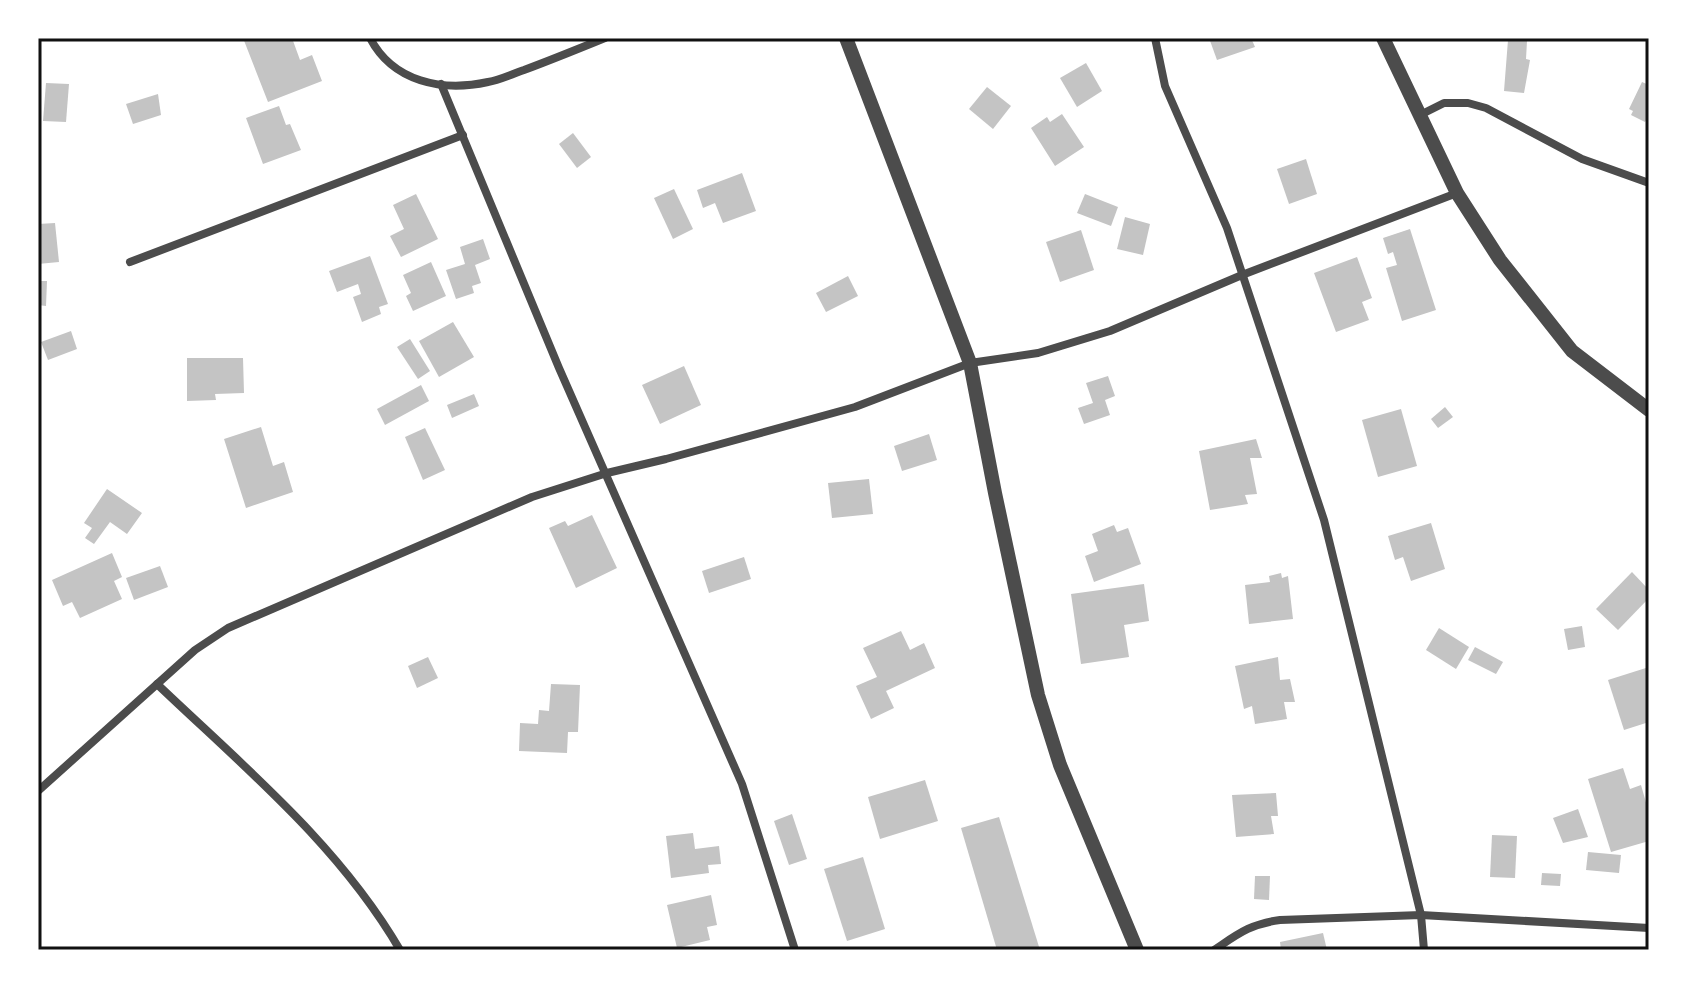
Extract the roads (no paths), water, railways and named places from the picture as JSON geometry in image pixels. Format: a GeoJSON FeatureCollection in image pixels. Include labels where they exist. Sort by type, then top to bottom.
{"type":"FeatureCollection","features":[{"type":"Feature","properties":{"kind":"street"},"geometry":{"type":"LineString","coordinates":[[370,38],[376,50],[404,75],[420,82],[441,84],[489,82],[605,38]]}},
{"type":"Feature","properties":{"kind":"street"},"geometry":{"type":"LineString","coordinates":[[846,38],[970,363],[1038,695],[1060,765],[1137,950]]}},
{"type":"Feature","properties":{"kind":"street"},"geometry":{"type":"LineString","coordinates":[[1155,38],[1165,86],[1227,228],[1324,520],[1421,915],[1424,950]]}},
{"type":"Feature","properties":{"kind":"street"},"geometry":{"type":"LineString","coordinates":[[1383,38],[1457,193],[1500,260],[1572,351],[1649,410]]}},
{"type":"Feature","properties":{"kind":"street"},"geometry":{"type":"LineString","coordinates":[[441,84],[559,368],[742,784],[795,950]]}},
{"type":"Feature","properties":{"kind":"street"},"geometry":{"type":"LineString","coordinates":[[1420,115],[1444,103],[1468,103],[1486,108],[1582,159],[1649,183]]}},
{"type":"Feature","properties":{"kind":"street"},"geometry":{"type":"LineString","coordinates":[[130,262],[463,135]]}},
{"type":"Feature","properties":{"kind":"street"},"geometry":{"type":"LineString","coordinates":[[38,791],[195,650],[228,628],[532,497],[607,473],[855,407],[970,363],[1038,353],[1110,331],[1242,275],[1457,193]]}},
{"type":"Feature","properties":{"kind":"street"},"geometry":{"type":"LineString","coordinates":[[157,684],[305,823],[353,879],[400,950]]}},
{"type":"Feature","properties":{"kind":"street"},"geometry":{"type":"LineString","coordinates":[[1214,950],[1242,930],[1259,923],[1421,915],[1649,928]]}}]}
